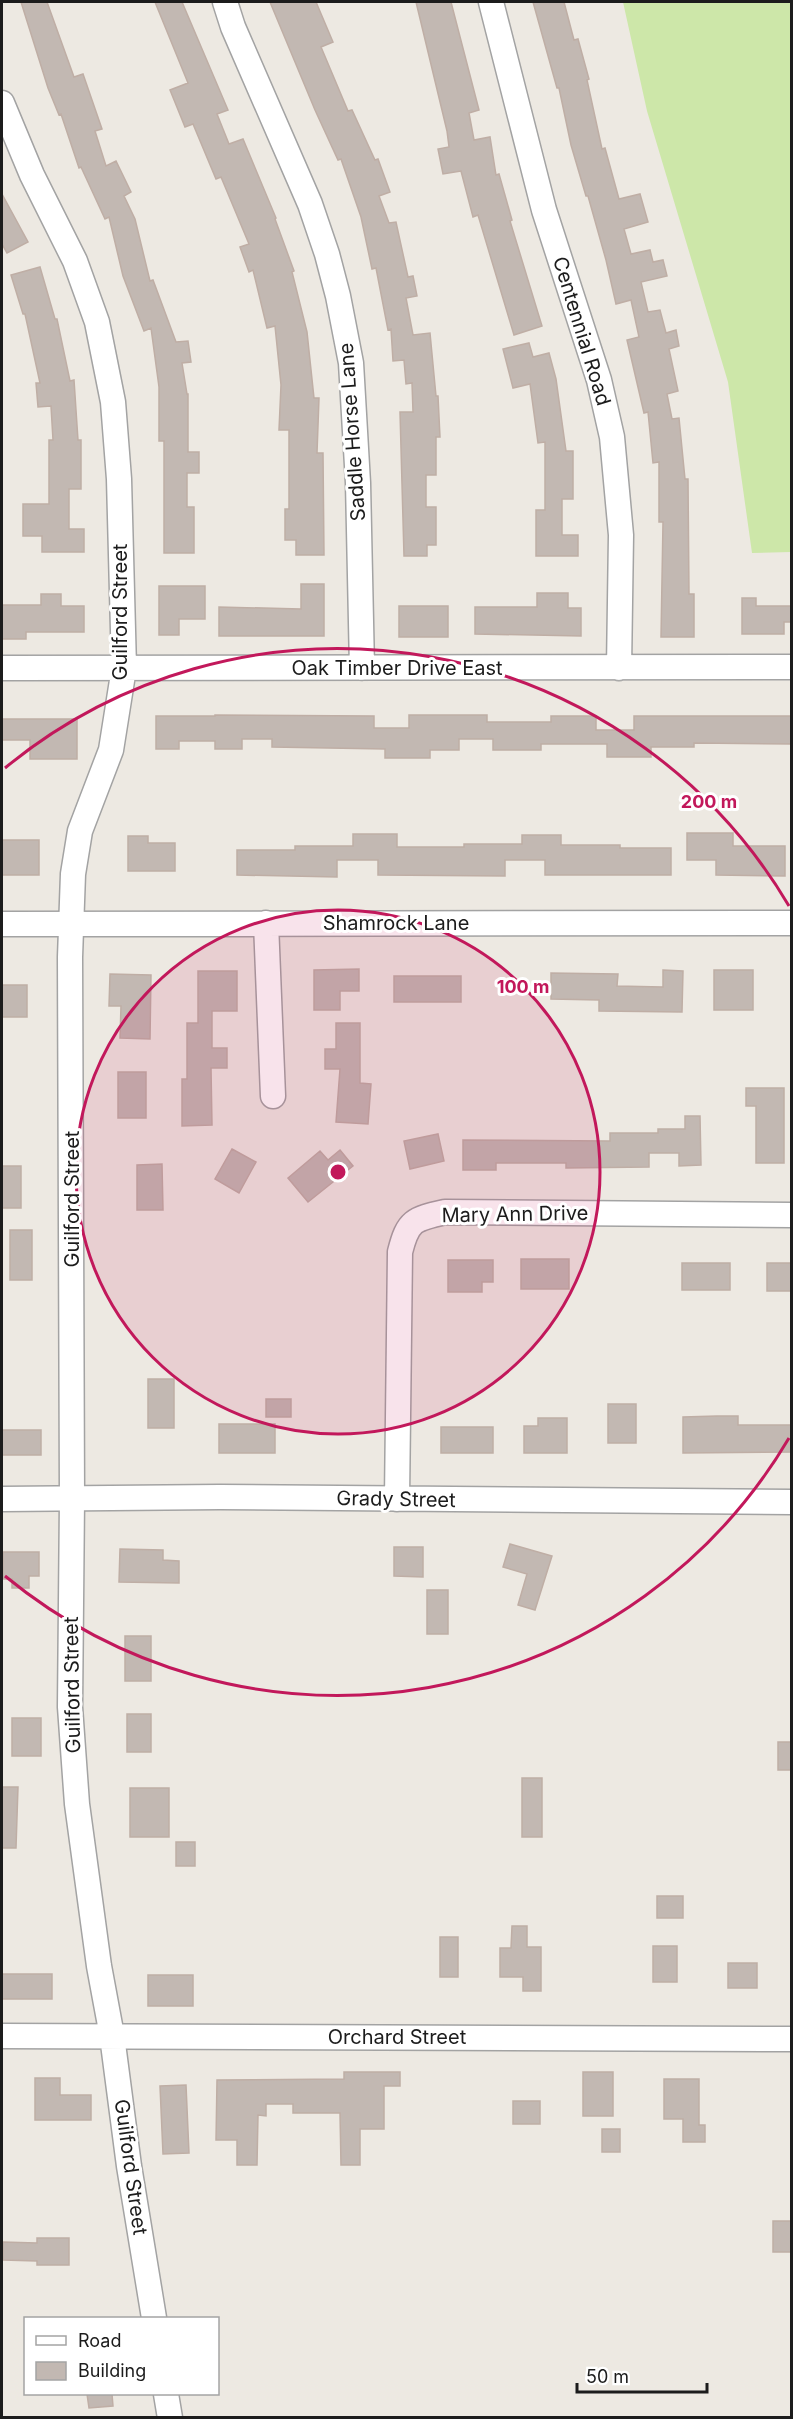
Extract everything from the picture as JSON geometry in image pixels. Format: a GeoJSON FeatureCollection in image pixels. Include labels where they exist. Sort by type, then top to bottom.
{"type":"FeatureCollection","features":[{"type":"Feature","properties":{"kind":"street","name":"Saddle Horse Lane"},"geometry":{"type":"LineString","coordinates":[[225,2],[233,27],[310,204],[338,296],[351,363],[358,483],[362,668]]}},
{"type":"Feature","properties":{"kind":"street","name":"Centennial Road"},"geometry":{"type":"LineString","coordinates":[[491,2],[544,210],[599,380],[612,437],[621,535],[619,668]]}},
{"type":"Feature","properties":{"kind":"street","name":"Guilford Street"},"geometry":{"type":"LineString","coordinates":[[2,103],[32,175],[75,261],[98,322],[113,402],[119,479],[123,668],[111,750],[80,831],[73,874],[70,1718],[77,1804],[94,1931],[154,2317]]}},
{"type":"Feature","properties":{"kind":"street","name":"Oak Timber Drive East"},"geometry":{"type":"LineString","coordinates":[[2,668],[792,667]]}},
{"type":"Feature","properties":{"kind":"street"},"geometry":{"type":"LineString","coordinates":[[266,923],[273,1096]]}},
{"type":"Feature","properties":{"kind":"street","name":"Shamrock Lane"},"geometry":{"type":"LineString","coordinates":[[2,924],[792,923]]}},
{"type":"Feature","properties":{"kind":"street","name":"Mary Ann Drive"},"geometry":{"type":"LineString","coordinates":[[397,1499],[400,1252],[405,1231],[421,1218],[445,1212],[792,1215]]}},
{"type":"Feature","properties":{"kind":"street","name":"Grady Street"},"geometry":{"type":"LineString","coordinates":[[2,1499],[220,1497],[792,1502]]}},
{"type":"Feature","properties":{"kind":"street","name":"Orchard Street"},"geometry":{"type":"LineString","coordinates":[[2,2036],[792,2039]]}},
{"type":"Feature","properties":{"kind":"street"},"geometry":{"type":"LineString","coordinates":[[166,2395],[170,2418]]}},
{"type":"Feature","properties":{"kind":"green space"},"geometry":{"type":"Polygon","coordinates":[[[623,2],[791,2],[791,552],[752,553],[728,382],[647,111],[623,2]]]}},
{"type":"Feature","properties":{"kind":"building"},"geometry":{"type":"Polygon","coordinates":[[[21,2],[47,2],[74,77],[83,74],[102,129],[95,131],[106,166],[116,161],[131,192],[124,196],[135,219],[150,281],[153,280],[176,342],[188,341],[191,362],[182,363],[188,394],[188,452],[199,452],[199,473],[187,473],[187,507],[194,507],[194,553],[164,553],[164,441],[159,441],[159,387],[151,328],[144,331],[123,276],[109,217],[105,219],[81,167],[79,168],[61,114],[59,115],[48,88],[21,2]]]}},
{"type":"Feature","properties":{"kind":"building"},"geometry":{"type":"Polygon","coordinates":[[[155,2],[182,2],[228,110],[217,114],[229,144],[243,139],[276,218],[294,271],[292,272],[307,332],[314,398],[319,398],[317,453],[323,453],[324,555],[296,555],[296,540],[285,540],[285,509],[289,509],[289,430],[279,430],[281,385],[275,326],[267,328],[253,270],[249,272],[240,247],[249,244],[221,177],[216,179],[193,124],[185,127],[170,90],[188,83],[155,2]]]}},
{"type":"Feature","properties":{"kind":"building"},"geometry":{"type":"Polygon","coordinates":[[[270,2],[316,2],[333,42],[321,47],[348,111],[352,110],[375,160],[378,159],[390,192],[379,196],[389,223],[396,222],[408,277],[413,276],[417,296],[406,298],[413,335],[430,333],[436,396],[438,396],[440,437],[436,437],[436,475],[426,475],[426,507],[436,507],[436,545],[427,545],[427,556],[404,556],[400,412],[413,412],[412,383],[406,384],[404,360],[393,361],[391,329],[388,330],[376,268],[372,269],[361,217],[341,159],[338,160],[315,110],[270,2]]]}},
{"type":"Feature","properties":{"kind":"building"},"geometry":{"type":"Polygon","coordinates":[[[416,2],[451,2],[479,110],[469,113],[474,140],[490,137],[496,175],[499,174],[512,220],[510,221],[542,326],[514,335],[478,215],[473,217],[461,171],[443,174],[438,149],[449,147],[447,131],[416,2]]]}},
{"type":"Feature","properties":{"kind":"building"},"geometry":{"type":"Polygon","coordinates":[[[533,2],[564,2],[574,40],[578,39],[589,79],[587,80],[602,149],[605,148],[619,199],[640,194],[648,222],[624,229],[631,254],[650,250],[653,262],[663,260],[667,276],[641,282],[648,312],[660,310],[666,333],[676,330],[679,346],[669,349],[678,391],[667,394],[672,419],[679,418],[685,479],[688,479],[689,594],[694,594],[694,637],[661,637],[663,522],[659,522],[659,462],[653,463],[648,412],[644,413],[627,340],[639,337],[631,300],[616,304],[588,196],[586,196],[571,145],[559,88],[557,88],[533,2]]]}},
{"type":"Feature","properties":{"kind":"building"},"geometry":{"type":"Polygon","coordinates":[[[2,194],[28,242],[7,253],[2,244],[2,194]]]}},
{"type":"Feature","properties":{"kind":"building"},"geometry":{"type":"Polygon","coordinates":[[[40,267],[55,319],[57,319],[70,381],[74,380],[78,440],[81,440],[81,489],[69,489],[69,529],[84,529],[84,552],[42,552],[42,536],[23,536],[23,504],[49,504],[49,440],[53,440],[51,406],[38,407],[36,383],[40,383],[25,314],[23,314],[11,275],[40,267]]]}},
{"type":"Feature","properties":{"kind":"building"},"geometry":{"type":"Polygon","coordinates":[[[529,343],[533,357],[549,353],[556,379],[566,451],[573,451],[573,499],[562,499],[562,535],[578,535],[578,556],[536,556],[536,510],[545,510],[545,442],[538,443],[530,384],[513,388],[503,349],[529,343]]]}},
{"type":"Feature","properties":{"kind":"building"},"geometry":{"type":"Polygon","coordinates":[[[301,584],[324,584],[324,636],[219,636],[219,607],[301,609],[301,584]]]}},
{"type":"Feature","properties":{"kind":"building"},"geometry":{"type":"Polygon","coordinates":[[[159,586],[205,586],[205,619],[179,619],[179,635],[159,635],[159,586]]]}},
{"type":"Feature","properties":{"kind":"building"},"geometry":{"type":"Polygon","coordinates":[[[537,593],[568,593],[568,608],[581,608],[581,636],[475,634],[475,607],[537,607],[537,593]]]}},
{"type":"Feature","properties":{"kind":"building"},"geometry":{"type":"Polygon","coordinates":[[[41,594],[61,594],[61,606],[84,606],[84,632],[26,632],[26,639],[2,639],[2,605],[41,605],[41,594]]]}},
{"type":"Feature","properties":{"kind":"building"},"geometry":{"type":"Polygon","coordinates":[[[742,598],[756,598],[756,606],[792,606],[792,622],[784,622],[784,634],[742,634],[742,598]]]}},
{"type":"Feature","properties":{"kind":"building"},"geometry":{"type":"Polygon","coordinates":[[[399,606],[448,606],[448,637],[399,637],[399,606]]]}},
{"type":"Feature","properties":{"kind":"building"},"geometry":{"type":"Polygon","coordinates":[[[409,715],[487,715],[487,722],[551,722],[551,716],[596,716],[596,730],[634,730],[634,716],[792,716],[792,744],[694,743],[694,747],[651,747],[651,757],[607,757],[607,744],[541,744],[541,750],[493,750],[493,739],[459,739],[459,750],[430,750],[430,758],[385,758],[385,749],[272,747],[272,739],[242,739],[242,749],[215,749],[215,741],[179,741],[179,749],[156,749],[156,716],[374,716],[374,728],[409,728],[409,715]]]}},
{"type":"Feature","properties":{"kind":"building"},"geometry":{"type":"Polygon","coordinates":[[[2,719],[77,719],[77,759],[30,759],[30,740],[2,740],[2,719]]]}},
{"type":"Feature","properties":{"kind":"building"},"geometry":{"type":"Polygon","coordinates":[[[687,833],[733,833],[733,846],[785,846],[785,876],[716,875],[716,860],[687,860],[687,833]]]}},
{"type":"Feature","properties":{"kind":"building"},"geometry":{"type":"Polygon","coordinates":[[[353,834],[397,834],[397,847],[522,844],[522,835],[561,835],[561,845],[671,848],[671,875],[545,875],[545,860],[505,860],[505,876],[378,875],[378,860],[337,860],[337,877],[237,875],[237,850],[295,850],[295,846],[353,846],[353,834]]]}},
{"type":"Feature","properties":{"kind":"building"},"geometry":{"type":"Polygon","coordinates":[[[128,836],[148,836],[148,843],[175,843],[175,871],[128,871],[128,836]]]}},
{"type":"Feature","properties":{"kind":"building"},"geometry":{"type":"Polygon","coordinates":[[[2,840],[39,840],[39,875],[2,875],[2,840]]]}},
{"type":"Feature","properties":{"kind":"building"},"geometry":{"type":"Polygon","coordinates":[[[359,969],[359,991],[340,991],[340,1010],[314,1010],[314,970],[359,969]]]}},
{"type":"Feature","properties":{"kind":"building"},"geometry":{"type":"Polygon","coordinates":[[[663,970],[683,971],[682,1012],[599,1011],[599,1000],[551,999],[551,973],[618,974],[617,986],[663,987],[663,970]]]}},
{"type":"Feature","properties":{"kind":"building"},"geometry":{"type":"Polygon","coordinates":[[[714,970],[753,970],[753,1010],[714,1010],[714,970]]]}},
{"type":"Feature","properties":{"kind":"building"},"geometry":{"type":"Polygon","coordinates":[[[198,971],[237,971],[237,1011],[212,1011],[212,1048],[227,1048],[227,1068],[211,1068],[212,1125],[182,1126],[182,1079],[187,1079],[187,1023],[198,1023],[198,971]]]}},
{"type":"Feature","properties":{"kind":"building"},"geometry":{"type":"Polygon","coordinates":[[[110,974],[151,975],[150,1039],[120,1038],[121,1006],[109,1006],[110,974]]]}},
{"type":"Feature","properties":{"kind":"building"},"geometry":{"type":"Polygon","coordinates":[[[394,976],[461,976],[461,1002],[394,1002],[394,976]]]}},
{"type":"Feature","properties":{"kind":"building"},"geometry":{"type":"Polygon","coordinates":[[[2,985],[27,985],[27,1017],[2,1017],[2,985]]]}},
{"type":"Feature","properties":{"kind":"building"},"geometry":{"type":"Polygon","coordinates":[[[336,1023],[360,1023],[360,1083],[371,1084],[368,1124],[336,1122],[340,1069],[325,1069],[325,1049],[336,1049],[336,1023]]]}},
{"type":"Feature","properties":{"kind":"building"},"geometry":{"type":"Polygon","coordinates":[[[118,1072],[146,1072],[146,1118],[118,1118],[118,1072]]]}},
{"type":"Feature","properties":{"kind":"building"},"geometry":{"type":"Polygon","coordinates":[[[746,1088],[784,1088],[784,1163],[756,1163],[756,1106],[746,1106],[746,1088]]]}},
{"type":"Feature","properties":{"kind":"building"},"geometry":{"type":"Polygon","coordinates":[[[685,1116],[700,1116],[701,1165],[679,1166],[679,1153],[649,1153],[649,1167],[566,1168],[566,1163],[496,1163],[496,1170],[463,1170],[463,1140],[610,1141],[610,1133],[658,1133],[658,1129],[685,1129],[685,1116]]]}},
{"type":"Feature","properties":{"kind":"building"},"geometry":{"type":"Polygon","coordinates":[[[438,1134],[444,1161],[410,1169],[404,1141],[438,1134]]]}},
{"type":"Feature","properties":{"kind":"building"},"geometry":{"type":"Polygon","coordinates":[[[232,1149],[256,1162],[239,1193],[215,1179],[232,1149]]]}},
{"type":"Feature","properties":{"kind":"building"},"geometry":{"type":"Polygon","coordinates":[[[340,1150],[353,1166],[308,1202],[288,1178],[320,1151],[328,1160],[340,1150]]]}},
{"type":"Feature","properties":{"kind":"building"},"geometry":{"type":"Polygon","coordinates":[[[162,1164],[163,1210],[137,1210],[137,1165],[162,1164]]]}},
{"type":"Feature","properties":{"kind":"building"},"geometry":{"type":"Polygon","coordinates":[[[2,1166],[21,1166],[21,1208],[2,1208],[2,1166]]]}},
{"type":"Feature","properties":{"kind":"building"},"geometry":{"type":"Polygon","coordinates":[[[10,1230],[32,1230],[32,1280],[10,1280],[10,1230]]]}},
{"type":"Feature","properties":{"kind":"building"},"geometry":{"type":"Polygon","coordinates":[[[521,1259],[569,1259],[569,1289],[521,1289],[521,1259]]]}},
{"type":"Feature","properties":{"kind":"building"},"geometry":{"type":"Polygon","coordinates":[[[448,1260],[493,1260],[493,1282],[482,1282],[482,1292],[448,1292],[448,1260]]]}},
{"type":"Feature","properties":{"kind":"building"},"geometry":{"type":"Polygon","coordinates":[[[682,1263],[730,1263],[730,1290],[682,1290],[682,1263]]]}},
{"type":"Feature","properties":{"kind":"building"},"geometry":{"type":"Polygon","coordinates":[[[767,1263],[792,1263],[792,1291],[767,1291],[767,1263]]]}},
{"type":"Feature","properties":{"kind":"building"},"geometry":{"type":"Polygon","coordinates":[[[148,1379],[174,1379],[174,1428],[148,1428],[148,1379]]]}},
{"type":"Feature","properties":{"kind":"building"},"geometry":{"type":"Polygon","coordinates":[[[266,1399],[291,1399],[291,1417],[266,1417],[266,1399]]]}},
{"type":"Feature","properties":{"kind":"building"},"geometry":{"type":"Polygon","coordinates":[[[608,1404],[636,1404],[636,1443],[608,1443],[608,1404]]]}},
{"type":"Feature","properties":{"kind":"building"},"geometry":{"type":"Polygon","coordinates":[[[738,1416],[738,1425],[792,1425],[792,1452],[683,1453],[683,1417],[738,1416]]]}},
{"type":"Feature","properties":{"kind":"building"},"geometry":{"type":"Polygon","coordinates":[[[538,1418],[567,1418],[567,1453],[524,1453],[524,1426],[538,1426],[538,1418]]]}},
{"type":"Feature","properties":{"kind":"building"},"geometry":{"type":"Polygon","coordinates":[[[219,1424],[275,1424],[275,1453],[219,1453],[219,1424]]]}},
{"type":"Feature","properties":{"kind":"building"},"geometry":{"type":"Polygon","coordinates":[[[441,1427],[493,1427],[493,1453],[441,1453],[441,1427]]]}},
{"type":"Feature","properties":{"kind":"building"},"geometry":{"type":"Polygon","coordinates":[[[2,1430],[41,1430],[41,1455],[2,1455],[2,1430]]]}},
{"type":"Feature","properties":{"kind":"building"},"geometry":{"type":"Polygon","coordinates":[[[510,1544],[552,1556],[535,1610],[518,1605],[527,1574],[503,1567],[510,1544]]]}},
{"type":"Feature","properties":{"kind":"building"},"geometry":{"type":"Polygon","coordinates":[[[394,1547],[423,1547],[423,1577],[394,1576],[394,1547]]]}},
{"type":"Feature","properties":{"kind":"building"},"geometry":{"type":"Polygon","coordinates":[[[120,1549],[163,1550],[163,1560],[179,1561],[179,1583],[119,1582],[120,1549]]]}},
{"type":"Feature","properties":{"kind":"building"},"geometry":{"type":"Polygon","coordinates":[[[3,1552],[39,1552],[39,1576],[29,1576],[29,1588],[12,1588],[12,1579],[3,1579],[3,1552]]]}},
{"type":"Feature","properties":{"kind":"building"},"geometry":{"type":"Polygon","coordinates":[[[427,1590],[448,1590],[448,1634],[427,1634],[427,1590]]]}},
{"type":"Feature","properties":{"kind":"building"},"geometry":{"type":"Polygon","coordinates":[[[125,1636],[151,1636],[151,1681],[125,1681],[125,1636]]]}},
{"type":"Feature","properties":{"kind":"building"},"geometry":{"type":"Polygon","coordinates":[[[127,1714],[151,1714],[151,1752],[127,1752],[127,1714]]]}},
{"type":"Feature","properties":{"kind":"building"},"geometry":{"type":"Polygon","coordinates":[[[12,1718],[41,1718],[41,1756],[12,1756],[12,1718]]]}},
{"type":"Feature","properties":{"kind":"building"},"geometry":{"type":"Polygon","coordinates":[[[778,1742],[792,1742],[792,1770],[778,1770],[778,1742]]]}},
{"type":"Feature","properties":{"kind":"building"},"geometry":{"type":"Polygon","coordinates":[[[522,1778],[542,1778],[542,1837],[522,1837],[522,1778]]]}},
{"type":"Feature","properties":{"kind":"building"},"geometry":{"type":"Polygon","coordinates":[[[2,1787],[18,1787],[16,1848],[2,1848],[2,1787]]]}},
{"type":"Feature","properties":{"kind":"building"},"geometry":{"type":"Polygon","coordinates":[[[130,1788],[169,1788],[169,1837],[130,1837],[130,1788]]]}},
{"type":"Feature","properties":{"kind":"building"},"geometry":{"type":"Polygon","coordinates":[[[176,1842],[195,1842],[195,1866],[176,1866],[176,1842]]]}},
{"type":"Feature","properties":{"kind":"building"},"geometry":{"type":"Polygon","coordinates":[[[657,1896],[683,1896],[683,1918],[657,1918],[657,1896]]]}},
{"type":"Feature","properties":{"kind":"building"},"geometry":{"type":"Polygon","coordinates":[[[512,1926],[527,1926],[527,1947],[541,1947],[541,1991],[523,1991],[523,1977],[500,1977],[500,1948],[511,1948],[512,1926]]]}},
{"type":"Feature","properties":{"kind":"building"},"geometry":{"type":"Polygon","coordinates":[[[440,1937],[458,1937],[458,1977],[440,1977],[440,1937]]]}},
{"type":"Feature","properties":{"kind":"building"},"geometry":{"type":"Polygon","coordinates":[[[653,1946],[677,1946],[677,1982],[653,1982],[653,1946]]]}},
{"type":"Feature","properties":{"kind":"building"},"geometry":{"type":"Polygon","coordinates":[[[728,1963],[757,1963],[757,1988],[728,1988],[728,1963]]]}},
{"type":"Feature","properties":{"kind":"building"},"geometry":{"type":"Polygon","coordinates":[[[2,1974],[52,1974],[52,1999],[2,1999],[2,1974]]]}},
{"type":"Feature","properties":{"kind":"building"},"geometry":{"type":"Polygon","coordinates":[[[148,1975],[193,1975],[193,2006],[148,2006],[148,1975]]]}},
{"type":"Feature","properties":{"kind":"building"},"geometry":{"type":"Polygon","coordinates":[[[344,2072],[400,2072],[400,2086],[384,2086],[384,2129],[360,2129],[360,2165],[341,2165],[340,2113],[293,2113],[293,2104],[266,2104],[266,2116],[258,2115],[257,2165],[237,2165],[237,2140],[216,2140],[217,2080],[344,2079],[344,2072]]]}},
{"type":"Feature","properties":{"kind":"building"},"geometry":{"type":"Polygon","coordinates":[[[583,2072],[613,2072],[613,2116],[583,2116],[583,2072]]]}},
{"type":"Feature","properties":{"kind":"building"},"geometry":{"type":"Polygon","coordinates":[[[35,2078],[60,2078],[60,2095],[91,2095],[91,2120],[35,2120],[35,2078]]]}},
{"type":"Feature","properties":{"kind":"building"},"geometry":{"type":"Polygon","coordinates":[[[664,2079],[699,2079],[699,2125],[705,2125],[705,2142],[683,2142],[683,2119],[664,2119],[664,2079]]]}},
{"type":"Feature","properties":{"kind":"building"},"geometry":{"type":"Polygon","coordinates":[[[186,2085],[189,2153],[163,2154],[160,2086],[186,2085]]]}},
{"type":"Feature","properties":{"kind":"building"},"geometry":{"type":"Polygon","coordinates":[[[513,2101],[540,2101],[540,2124],[513,2124],[513,2101]]]}},
{"type":"Feature","properties":{"kind":"building"},"geometry":{"type":"Polygon","coordinates":[[[602,2129],[620,2129],[620,2152],[602,2152],[602,2129]]]}},
{"type":"Feature","properties":{"kind":"building"},"geometry":{"type":"Polygon","coordinates":[[[773,2221],[792,2221],[792,2252],[773,2252],[773,2221]]]}},
{"type":"Feature","properties":{"kind":"building"},"geometry":{"type":"Polygon","coordinates":[[[37,2238],[69,2238],[69,2265],[37,2265],[37,2261],[3,2260],[3,2242],[37,2243],[37,2238]]]}},
{"type":"Feature","properties":{"kind":"building"},"geometry":{"type":"Polygon","coordinates":[[[87,2395],[112,2395],[113,2406],[89,2408],[87,2395]]]}}]}
